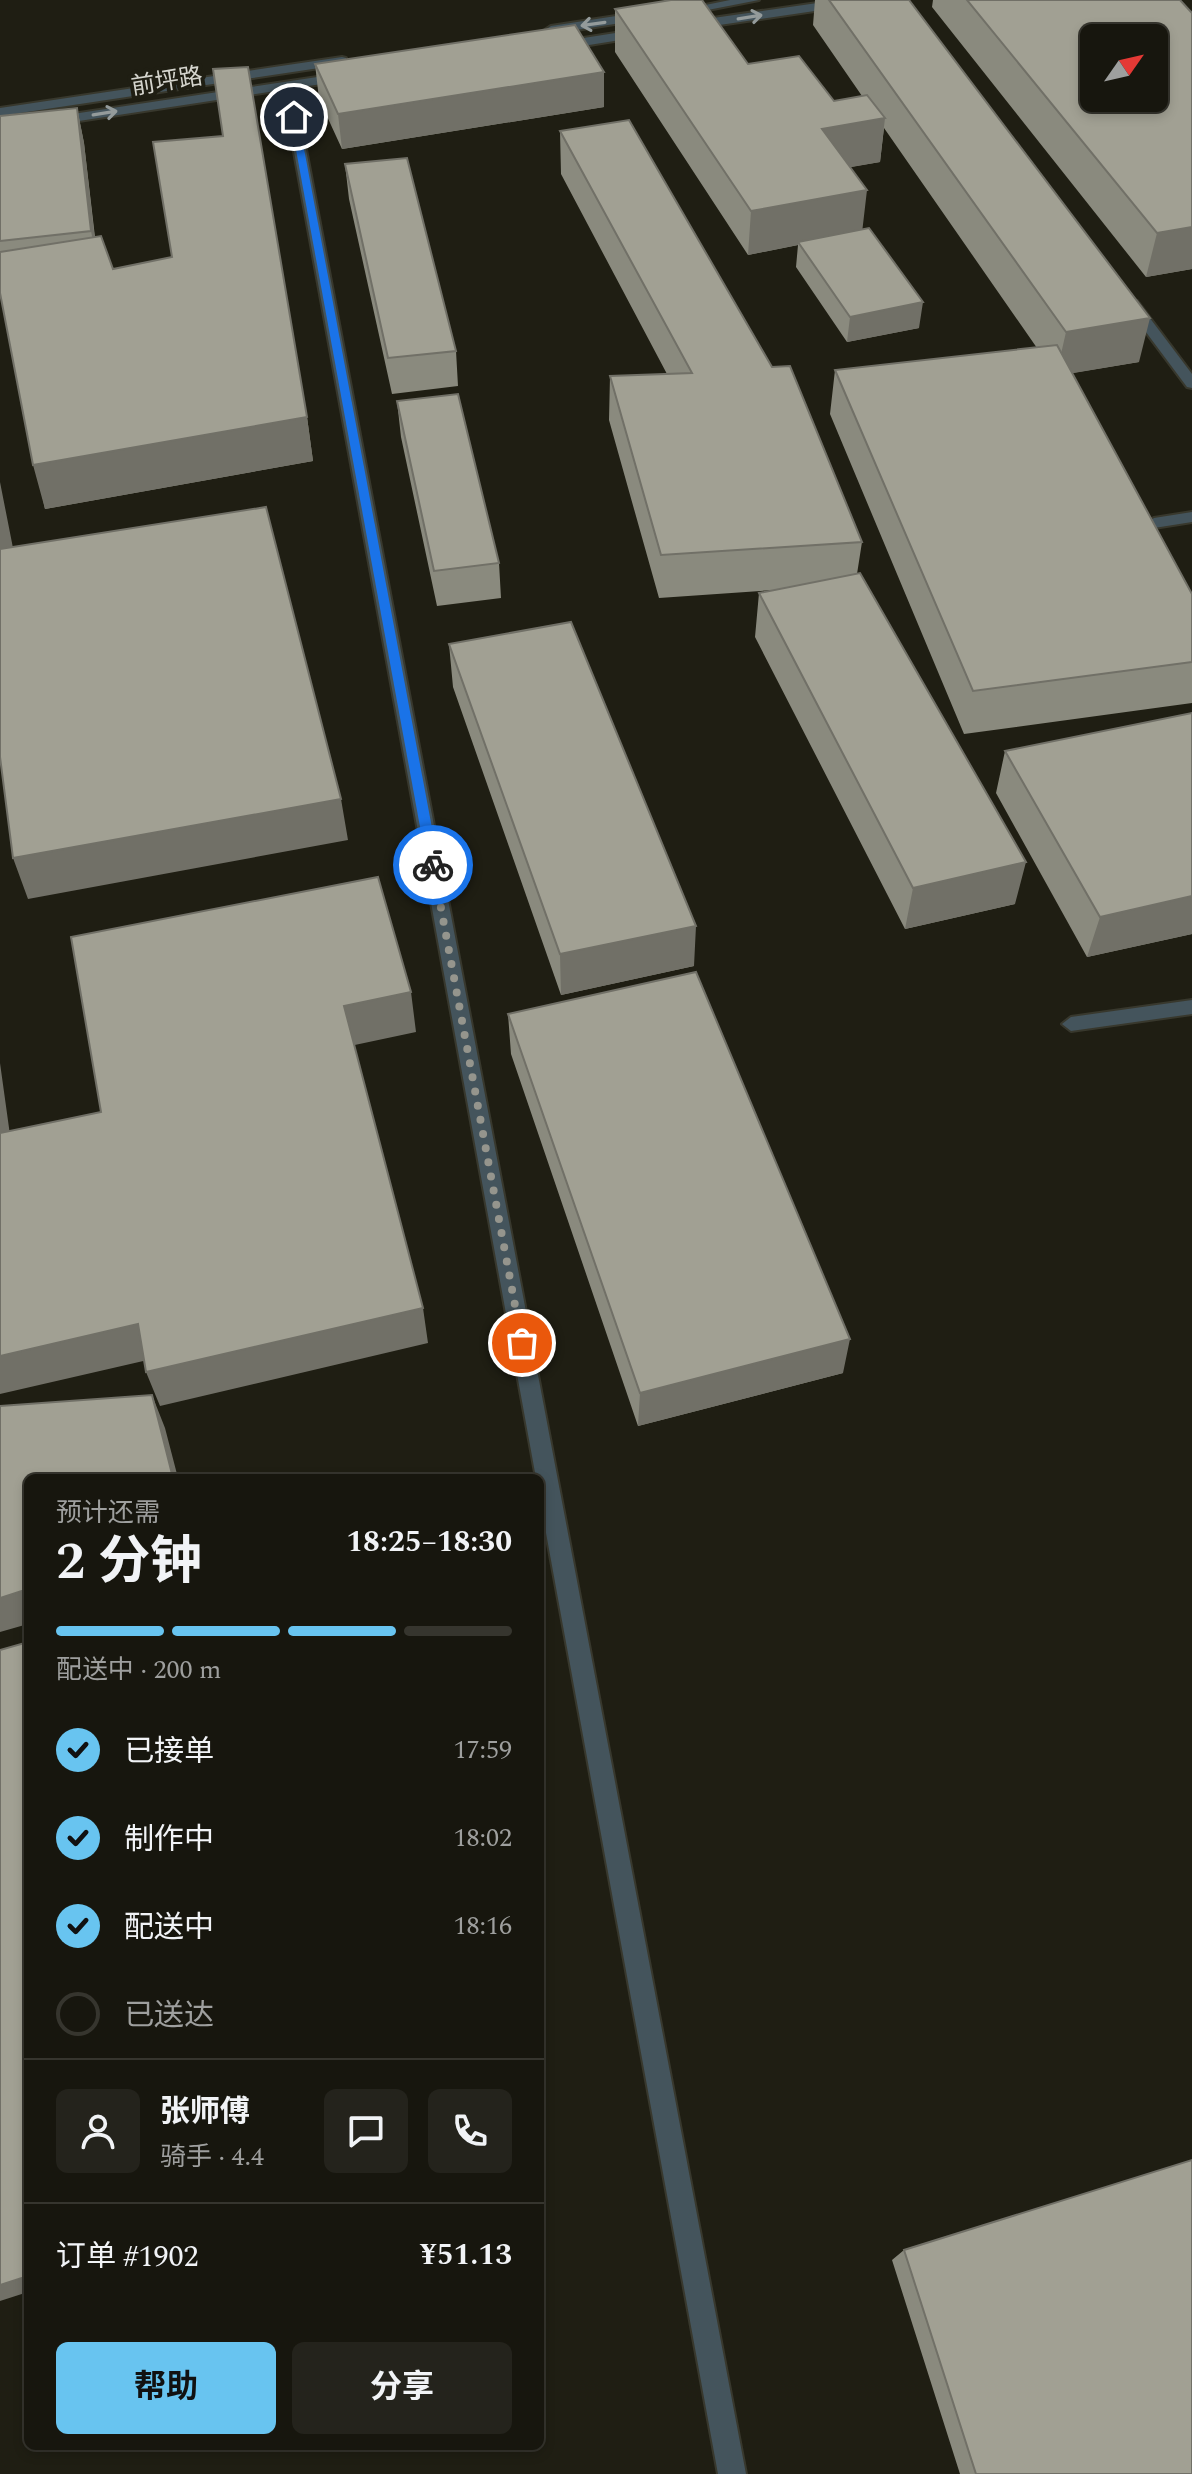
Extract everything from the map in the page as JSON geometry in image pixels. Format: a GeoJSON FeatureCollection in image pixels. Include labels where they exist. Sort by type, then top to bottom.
{"type":"FeatureCollection","features":[{"type":"Feature","properties":{"kind":"street"},"geometry":{"type":"LineString","coordinates":[[675,12],[753,0]]}},
{"type":"Feature","properties":{"kind":"street"},"geometry":{"type":"LineString","coordinates":[[676,28],[862,0]]}},
{"type":"Feature","properties":{"kind":"street"},"geometry":{"type":"LineString","coordinates":[[533,33],[659,14]]}},
{"type":"Feature","properties":{"kind":"street"},"geometry":{"type":"LineString","coordinates":[[536,49],[660,30]]}},
{"type":"Feature","properties":{"kind":"street","name":"前坪路"},"geometry":{"type":"LineString","coordinates":[[0,112],[359,58]]}},
{"type":"Feature","properties":{"kind":"street","name":"前坪路"},"geometry":{"type":"LineString","coordinates":[[0,129],[366,74]]}},
{"type":"Feature","properties":{"kind":"street"},"geometry":{"type":"LineString","coordinates":[[288,86],[732,2474]]}},
{"type":"Feature","properties":{"kind":"street"},"geometry":{"type":"LineString","coordinates":[[1125,294],[1192,384]]}},
{"type":"Feature","properties":{"kind":"street"},"geometry":{"type":"LineString","coordinates":[[1154,523],[1192,517]]}},
{"type":"Feature","properties":{"kind":"street"},"geometry":{"type":"LineString","coordinates":[[1071,1024],[1192,1007]]}},
{"type":"Feature","properties":{"kind":"building"},"geometry":{"type":"Polygon","coordinates":[[[671,0],[702,0],[748,64],[799,56],[834,101],[867,95],[885,118],[822,129],[867,190],[751,211],[615,9],[671,0]]]}},
{"type":"Feature","properties":{"kind":"building"},"geometry":{"type":"Polygon","coordinates":[[[829,0],[909,0],[1150,318],[1066,332],[829,0]]]}},
{"type":"Feature","properties":{"kind":"building"},"geometry":{"type":"Polygon","coordinates":[[[967,0],[1180,0],[1192,13],[1192,227],[1157,233],[967,0]]]}},
{"type":"Feature","properties":{"kind":"building"},"geometry":{"type":"Polygon","coordinates":[[[575,25],[604,72],[338,114],[315,64],[575,25]]]}},
{"type":"Feature","properties":{"kind":"building"},"geometry":{"type":"Polygon","coordinates":[[[248,67],[307,417],[33,465],[0,293],[0,252],[101,236],[113,269],[172,257],[153,142],[223,136],[213,69],[248,67]]]}},
{"type":"Feature","properties":{"kind":"building"},"geometry":{"type":"Polygon","coordinates":[[[77,108],[91,231],[0,241],[0,116],[77,108]]]}},
{"type":"Feature","properties":{"kind":"building"},"geometry":{"type":"Polygon","coordinates":[[[629,120],[772,367],[790,366],[862,542],[661,555],[610,376],[692,373],[560,131],[629,120]]]}},
{"type":"Feature","properties":{"kind":"building"},"geometry":{"type":"Polygon","coordinates":[[[407,158],[456,351],[388,358],[345,164],[407,158]]]}},
{"type":"Feature","properties":{"kind":"building"},"geometry":{"type":"Polygon","coordinates":[[[869,228],[923,302],[850,317],[798,242],[869,228]]]}},
{"type":"Feature","properties":{"kind":"building"},"geometry":{"type":"Polygon","coordinates":[[[1057,345],[1192,594],[1192,662],[973,691],[835,370],[1057,345]]]}},
{"type":"Feature","properties":{"kind":"building"},"geometry":{"type":"Polygon","coordinates":[[[458,394],[499,563],[434,571],[397,401],[458,394]]]}},
{"type":"Feature","properties":{"kind":"building"},"geometry":{"type":"Polygon","coordinates":[[[266,507],[341,799],[13,858],[0,757],[0,549],[266,507]]]}},
{"type":"Feature","properties":{"kind":"building"},"geometry":{"type":"Polygon","coordinates":[[[860,573],[1026,862],[913,888],[759,593],[860,573]]]}},
{"type":"Feature","properties":{"kind":"building"},"geometry":{"type":"Polygon","coordinates":[[[571,622],[696,926],[560,954],[449,644],[571,622]]]}},
{"type":"Feature","properties":{"kind":"building"},"geometry":{"type":"Polygon","coordinates":[[[1192,713],[1192,896],[1100,917],[1005,751],[1192,713]]]}},
{"type":"Feature","properties":{"kind":"building"},"geometry":{"type":"Polygon","coordinates":[[[378,877],[411,992],[344,1006],[423,1308],[146,1372],[138,1324],[0,1356],[0,1133],[101,1112],[71,937],[378,877]]]}},
{"type":"Feature","properties":{"kind":"building"},"geometry":{"type":"Polygon","coordinates":[[[696,972],[850,1339],[640,1393],[508,1014],[696,972]]]}},
{"type":"Feature","properties":{"kind":"building"},"geometry":{"type":"Polygon","coordinates":[[[152,1395],[172,1474],[24,1474],[24,1590],[0,1598],[0,1406],[152,1395]]]}},
{"type":"Feature","properties":{"kind":"building"},"geometry":{"type":"Polygon","coordinates":[[[24,1643],[24,2277],[0,2285],[0,1650],[24,1643]]]}},
{"type":"Feature","properties":{"kind":"building"},"geometry":{"type":"Polygon","coordinates":[[[1192,2160],[1192,2474],[976,2474],[904,2250],[1192,2160]]]}},
{"type":"Feature","properties":{"kind":"way so far"},"geometry":{"type":"LineString","coordinates":[[433,865],[522,1343]]}},
{"type":"Feature","properties":{"kind":"route"},"geometry":{"type":"LineString","coordinates":[[294,117],[433,865]]}}]}
